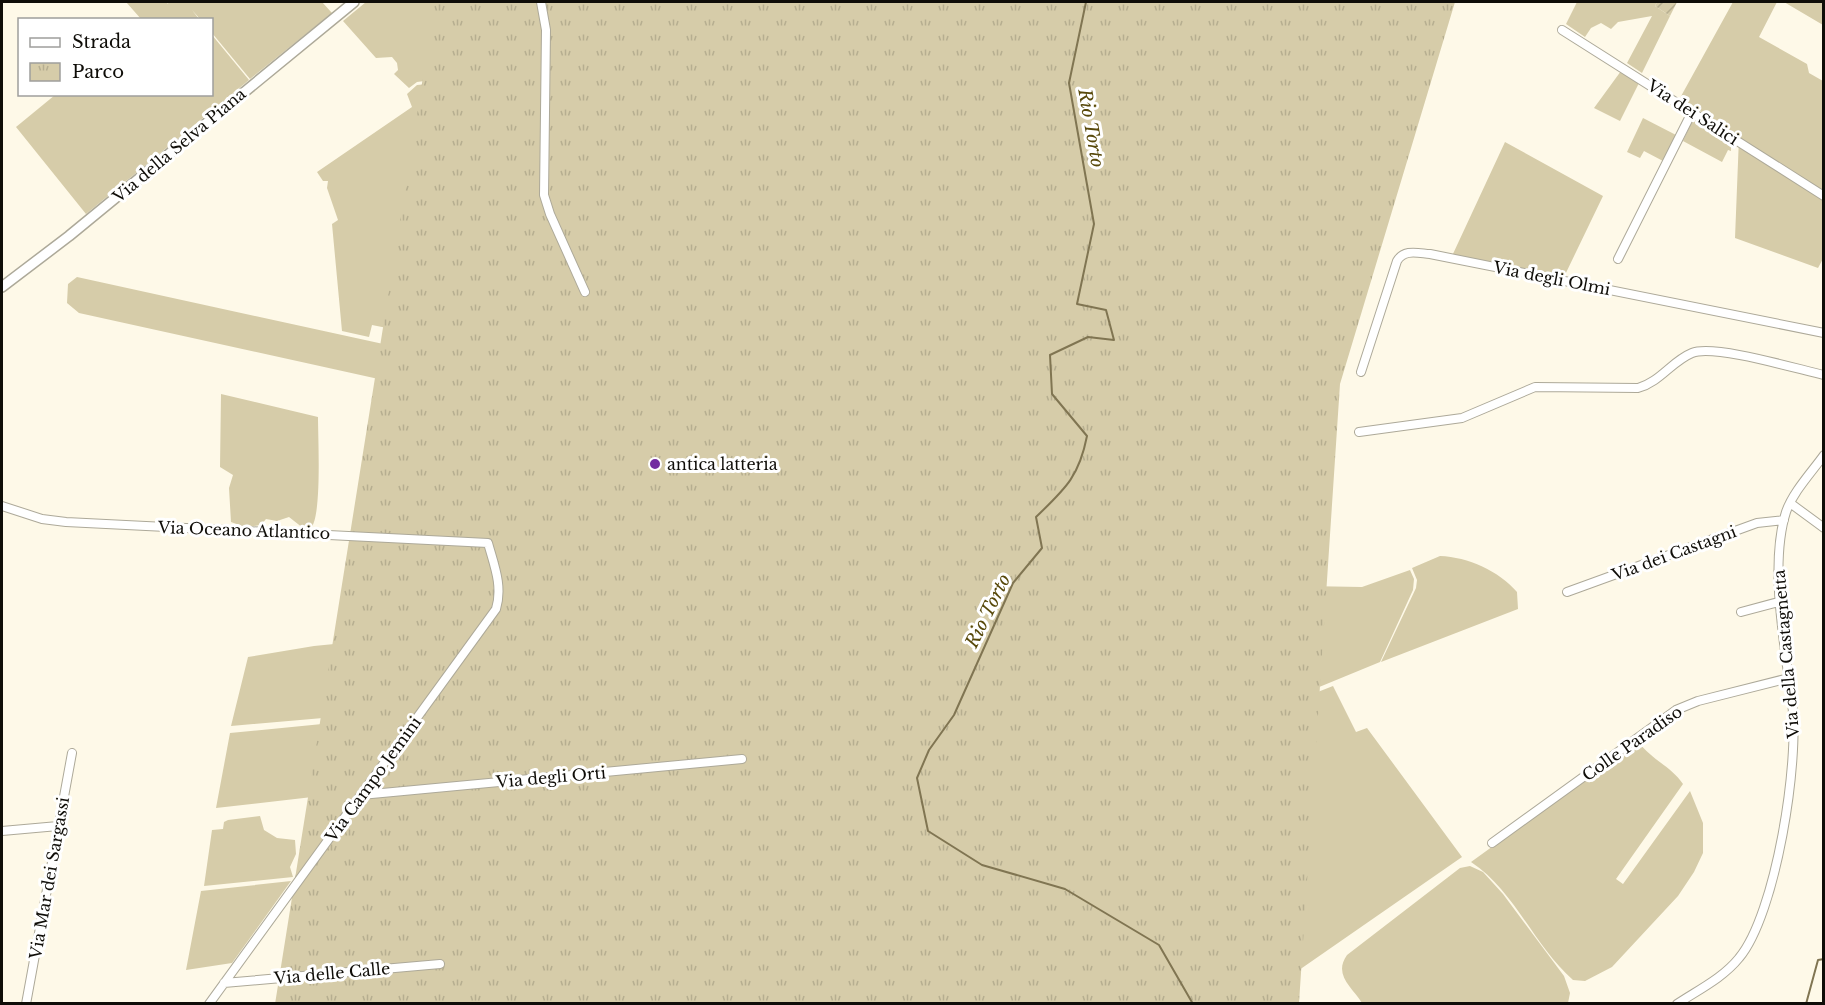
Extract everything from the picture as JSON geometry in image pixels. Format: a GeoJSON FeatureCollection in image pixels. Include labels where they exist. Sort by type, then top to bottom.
{"type":"FeatureCollection","features":[{"type":"Feature","properties":{"kind":"street","name":"Via della Selva Piana"},"geometry":{"type":"LineString","coordinates":[[2,286],[69,236],[354,2]]}},
{"type":"Feature","properties":{"kind":"street"},"geometry":{"type":"LineString","coordinates":[[541,2],[546,30],[544,195],[585,292]]}},
{"type":"Feature","properties":{"kind":"street","name":"Via dei Salici"},"geometry":{"type":"LineString","coordinates":[[1562,30],[1824,196]]}},
{"type":"Feature","properties":{"kind":"street"},"geometry":{"type":"LineString","coordinates":[[1618,259],[1692,112]]}},
{"type":"Feature","properties":{"kind":"street","name":"Via degli Olmi"},"geometry":{"type":"LineString","coordinates":[[1361,372],[1397,261],[1401,255],[1409,252],[1430,254],[1824,333]]}},
{"type":"Feature","properties":{"kind":"street"},"geometry":{"type":"LineString","coordinates":[[1359,432],[1462,418],[1535,387],[1638,388],[1655,380],[1689,355],[1701,351],[1720,352],[1824,375]]}},
{"type":"Feature","properties":{"kind":"street","name":"Via della Castagnetta"},"geometry":{"type":"LineString","coordinates":[[1677,1004],[1735,963],[1751,941],[1761,915],[1783,828],[1793,765],[1794,729],[1778,552],[1790,503],[1824,455]]}},
{"type":"Feature","properties":{"kind":"street"},"geometry":{"type":"LineString","coordinates":[[1790,503],[1824,528]]}},
{"type":"Feature","properties":{"kind":"street","name":"Via Oceano Atlantico"},"geometry":{"type":"LineString","coordinates":[[2,506],[42,519],[66,522],[488,543]]}},
{"type":"Feature","properties":{"kind":"street","name":"Via dei Castagni"},"geometry":{"type":"LineString","coordinates":[[1567,592],[1756,523],[1784,520]]}},
{"type":"Feature","properties":{"kind":"street","name":"Via Campo Jemini"},"geometry":{"type":"LineString","coordinates":[[208,1004],[496,609],[499,594],[497,577],[488,543]]}},
{"type":"Feature","properties":{"kind":"street"},"geometry":{"type":"LineString","coordinates":[[1741,612],[1782,601]]}},
{"type":"Feature","properties":{"kind":"street","name":"Colle Paradiso"},"geometry":{"type":"LineString","coordinates":[[1492,843],[1676,710],[1693,702],[1789,678]]}},
{"type":"Feature","properties":{"kind":"street","name":"Via Mar dei Sargassi"},"geometry":{"type":"LineString","coordinates":[[26,1004],[72,753]]}},
{"type":"Feature","properties":{"kind":"street","name":"Via degli Orti"},"geometry":{"type":"LineString","coordinates":[[361,795],[742,759]]}},
{"type":"Feature","properties":{"kind":"street"},"geometry":{"type":"LineString","coordinates":[[2,831],[58,826]]}},
{"type":"Feature","properties":{"kind":"street","name":"Via delle Calle"},"geometry":{"type":"LineString","coordinates":[[224,983],[440,964]]}},
{"type":"Feature","properties":{"kind":"green space"},"geometry":{"type":"Polygon","coordinates":[[[126,2],[169,2],[167,4],[170,2],[322,2],[332,13],[250,79],[213,34],[213,18],[199,18],[192,10],[198,18],[140,18],[126,2]]]}},
{"type":"Feature","properties":{"kind":"green space"},"geometry":{"type":"Polygon","coordinates":[[[366,2],[537,2],[439,79],[417,82],[409,88],[394,74],[398,70],[397,63],[392,57],[376,58],[343,21],[366,2]]]}},
{"type":"Feature","properties":{"kind":"green space"},"geometry":{"type":"Polygon","coordinates":[[[435,2],[1455,2],[1340,384],[1299,1003],[275,1004],[435,2]]]}},
{"type":"Feature","properties":{"kind":"green space"},"geometry":{"type":"Polygon","coordinates":[[[1577,2],[1657,2],[1655,6],[1670,16],[1642,73],[1627,63],[1652,16],[1618,22],[1611,29],[1601,23],[1591,28],[1585,37],[1566,24],[1577,2]]]}},
{"type":"Feature","properties":{"kind":"green space"},"geometry":{"type":"Polygon","coordinates":[[[1657,2],[1677,2],[1670,16],[1655,6],[1657,2]]]}},
{"type":"Feature","properties":{"kind":"green space"},"geometry":{"type":"Polygon","coordinates":[[[1733,2],[1777,2],[1759,37],[1807,64],[1809,73],[1823,81],[1824,257],[1818,268],[1735,238],[1739,137],[1680,98],[1733,2]]]}},
{"type":"Feature","properties":{"kind":"green space"},"geometry":{"type":"Polygon","coordinates":[[[1784,2],[1823,2],[1823,25],[1784,2]]]}},
{"type":"Feature","properties":{"kind":"green space"},"geometry":{"type":"Polygon","coordinates":[[[213,36],[249,80],[86,214],[16,127],[54,96],[213,96],[213,36]]]}},
{"type":"Feature","properties":{"kind":"green space"},"geometry":{"type":"Polygon","coordinates":[[[1621,71],[1639,83],[1620,121],[1594,108],[1621,71]]]}},
{"type":"Feature","properties":{"kind":"green space"},"geometry":{"type":"Polygon","coordinates":[[[439,83],[438,198],[540,195],[555,233],[445,239],[542,234],[549,242],[581,305],[607,370],[621,415],[607,426],[589,428],[577,426],[374,378],[79,313],[67,303],[68,284],[77,277],[452,359],[455,354],[449,277],[451,355],[385,340],[387,328],[372,325],[369,337],[342,331],[332,224],[338,220],[327,188],[328,181],[323,181],[317,172],[412,107],[407,94],[417,85],[439,83]]]}},
{"type":"Feature","properties":{"kind":"green space"},"geometry":{"type":"Polygon","coordinates":[[[1694,117],[1731,141],[1731,151],[1728,150],[1722,162],[1683,141],[1694,117]]]}},
{"type":"Feature","properties":{"kind":"green space"},"geometry":{"type":"Polygon","coordinates":[[[1643,118],[1676,135],[1663,161],[1644,151],[1640,158],[1627,152],[1643,118]]]}},
{"type":"Feature","properties":{"kind":"green space"},"geometry":{"type":"Polygon","coordinates":[[[1505,142],[1603,196],[1563,279],[1452,256],[1505,142]]]}},
{"type":"Feature","properties":{"kind":"green space"},"geometry":{"type":"Polygon","coordinates":[[[221,394],[318,417],[317,509],[311,528],[303,528],[289,517],[277,521],[266,519],[261,525],[245,527],[231,522],[229,488],[233,475],[220,467],[221,394]]]}},
{"type":"Feature","properties":{"kind":"green space"},"geometry":{"type":"Polygon","coordinates":[[[1440,556],[1461,559],[1482,566],[1510,584],[1517,592],[1518,609],[1381,662],[1416,588],[1417,580],[1412,568],[1440,556]]]}},
{"type":"Feature","properties":{"kind":"green space"},"geometry":{"type":"Polygon","coordinates":[[[1410,570],[1414,579],[1413,590],[1380,662],[1173,747],[1306,586],[1362,587],[1410,570]]]}},
{"type":"Feature","properties":{"kind":"green space"},"geometry":{"type":"Polygon","coordinates":[[[476,630],[415,710],[231,726],[248,657],[314,646],[476,630]]]}},
{"type":"Feature","properties":{"kind":"green space"},"geometry":{"type":"Polygon","coordinates":[[[1333,686],[1356,732],[1367,728],[1462,857],[1289,977],[1183,745],[1333,686]]]}},
{"type":"Feature","properties":{"kind":"green space"},"geometry":{"type":"Polygon","coordinates":[[[413,715],[321,796],[216,808],[230,733],[413,715]]]}},
{"type":"Feature","properties":{"kind":"green space"},"geometry":{"type":"Polygon","coordinates":[[[1638,741],[1683,784],[1616,879],[1623,884],[1690,791],[1703,823],[1703,853],[1678,896],[1612,967],[1585,981],[1573,980],[1547,951],[1500,888],[1471,862],[1638,741]]]}},
{"type":"Feature","properties":{"kind":"green space"},"geometry":{"type":"Polygon","coordinates":[[[260,816],[264,830],[277,838],[295,840],[296,854],[290,867],[293,877],[204,886],[212,830],[223,829],[224,822],[228,820],[260,816]]]}},
{"type":"Feature","properties":{"kind":"green space"},"geometry":{"type":"Polygon","coordinates":[[[1470,866],[1483,872],[1503,894],[1564,976],[1570,993],[1568,1003],[1362,1003],[1343,975],[1343,962],[1347,955],[1460,868],[1470,866]]]}},
{"type":"Feature","properties":{"kind":"green space"},"geometry":{"type":"Polygon","coordinates":[[[291,881],[232,963],[186,970],[201,891],[291,881]]]}},
{"type":"Feature","properties":{"kind":"waterway","name":"Rio Torto"},"geometry":{"type":"LineString","coordinates":[[1086,2],[1069,83],[1094,224],[1077,304],[1106,310],[1114,340],[1088,337],[1050,355],[1052,394],[1087,436],[1084,450],[1069,481],[1036,517],[1042,548],[1013,583],[954,715],[929,750],[917,778],[928,831],[982,865],[1065,889],[1159,945],[1193,1004]]}},
{"type":"Feature","properties":{"kind":"waterway"},"geometry":{"type":"LineString","coordinates":[[1806,1004],[1818,960],[1824,959]]}},
{"type":"Feature","properties":{"kind":"place","name":"antica latteria"},"geometry":{"type":"Point","coordinates":[655,464]}}]}
